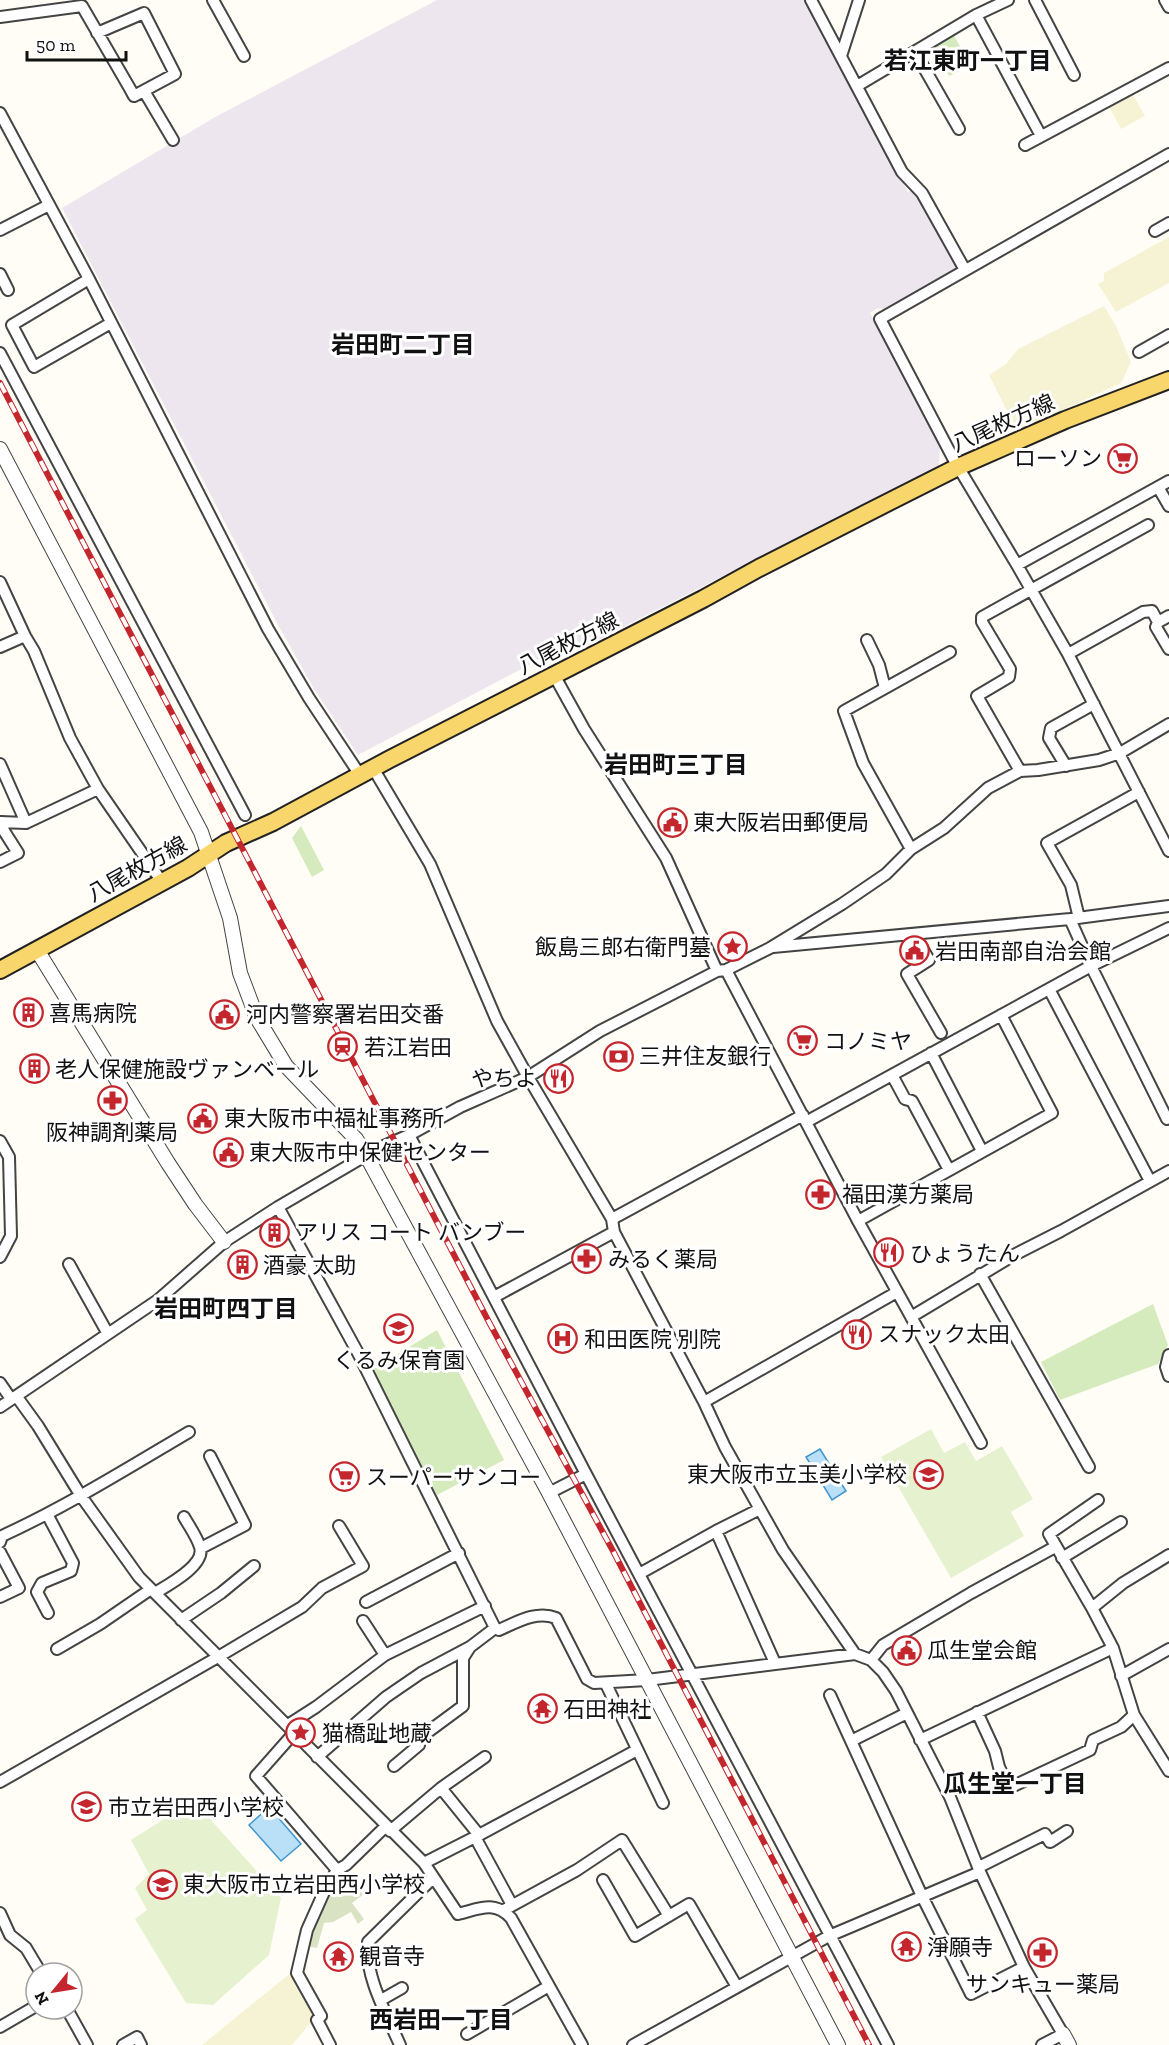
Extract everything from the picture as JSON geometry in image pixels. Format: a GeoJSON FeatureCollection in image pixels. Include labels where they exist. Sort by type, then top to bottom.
{"type":"FeatureCollection","features":[{"type":"Feature","properties":{"kind":"main road","name":"八尾枚方線"},"geometry":{"type":"LineString","coordinates":[[0,969],[162,882],[226,843],[273,822],[759,568],[958,467],[1065,420],[1169,380]]}},
{"type":"Feature","properties":{"kind":"street"},"geometry":{"type":"LineString","coordinates":[[213,0],[244,56]]}},
{"type":"Feature","properties":{"kind":"street"},"geometry":{"type":"LineString","coordinates":[[811,0],[902,172],[922,193],[964,270]]}},
{"type":"Feature","properties":{"kind":"street"},"geometry":{"type":"LineString","coordinates":[[841,56],[859,0]]}},
{"type":"Feature","properties":{"kind":"street"},"geometry":{"type":"LineString","coordinates":[[857,86],[976,15],[1008,0]]}},
{"type":"Feature","properties":{"kind":"street"},"geometry":{"type":"LineString","coordinates":[[1035,0],[1074,75]]}},
{"type":"Feature","properties":{"kind":"street"},"geometry":{"type":"LineString","coordinates":[[1166,0],[1169,7]]}},
{"type":"Feature","properties":{"kind":"street"},"geometry":{"type":"LineString","coordinates":[[0,17],[82,6],[97,33],[134,96],[175,74],[144,13],[97,33]]}},
{"type":"Feature","properties":{"kind":"street"},"geometry":{"type":"LineString","coordinates":[[976,15],[1041,136]]}},
{"type":"Feature","properties":{"kind":"street"},"geometry":{"type":"LineString","coordinates":[[915,52],[959,129]]}},
{"type":"Feature","properties":{"kind":"street"},"geometry":{"type":"LineString","coordinates":[[1024,145],[1169,68]]}},
{"type":"Feature","properties":{"kind":"street"},"geometry":{"type":"LineString","coordinates":[[144,91],[173,140]]}},
{"type":"Feature","properties":{"kind":"street"},"geometry":{"type":"LineString","coordinates":[[0,113],[89,279],[268,629],[309,698],[367,772],[430,864],[497,1021],[612,1219],[614,1232],[704,1402],[725,1447],[783,1550],[855,1654]]}},
{"type":"Feature","properties":{"kind":"street"},"geometry":{"type":"LineString","coordinates":[[1169,154],[880,319],[958,467],[1068,654],[1169,851]]}},
{"type":"Feature","properties":{"kind":"street"},"geometry":{"type":"LineString","coordinates":[[0,230],[49,205]]}},
{"type":"Feature","properties":{"kind":"street"},"geometry":{"type":"LineString","coordinates":[[1155,231],[1169,223]]}},
{"type":"Feature","properties":{"kind":"street"},"geometry":{"type":"LineString","coordinates":[[0,274],[8,290]]}},
{"type":"Feature","properties":{"kind":"street"},"geometry":{"type":"LineString","coordinates":[[89,279],[12,325],[34,367],[111,323]]}},
{"type":"Feature","properties":{"kind":"street"},"geometry":{"type":"LineString","coordinates":[[1139,352],[1169,335]]}},
{"type":"Feature","properties":{"kind":"street"},"geometry":{"type":"LineString","coordinates":[[0,353],[245,815]]}},
{"type":"Feature","properties":{"kind":"street"},"geometry":{"type":"LineString","coordinates":[[0,449],[201,832],[230,918],[240,973],[257,1018],[286,1066],[356,1139],[366,1155],[549,1493],[838,2045]]}},
{"type":"Feature","properties":{"kind":"street"},"geometry":{"type":"LineString","coordinates":[[1017,565],[1169,482]]}},
{"type":"Feature","properties":{"kind":"street"},"geometry":{"type":"LineString","coordinates":[[1158,487],[1169,507]]}},
{"type":"Feature","properties":{"kind":"street"},"geometry":{"type":"LineString","coordinates":[[1020,771],[977,696],[1010,677],[1010,669],[982,622],[982,617],[1148,525]]}},
{"type":"Feature","properties":{"kind":"street"},"geometry":{"type":"LineString","coordinates":[[0,582],[34,651],[70,738],[98,789],[162,882]]}},
{"type":"Feature","properties":{"kind":"street"},"geometry":{"type":"LineString","coordinates":[[1068,654],[1143,612],[1152,612],[1158,622]]}},
{"type":"Feature","properties":{"kind":"street"},"geometry":{"type":"LineString","coordinates":[[1169,616],[1158,622],[1156,627],[1169,649]]}},
{"type":"Feature","properties":{"kind":"street"},"geometry":{"type":"LineString","coordinates":[[0,647],[25,636]]}},
{"type":"Feature","properties":{"kind":"street"},"geometry":{"type":"LineString","coordinates":[[867,640],[879,665],[885,688]]}},
{"type":"Feature","properties":{"kind":"street"},"geometry":{"type":"LineString","coordinates":[[911,849],[863,763],[844,711],[950,652]]}},
{"type":"Feature","properties":{"kind":"street"},"geometry":{"type":"LineString","coordinates":[[554,675],[584,729],[666,858],[721,971],[805,1118],[858,1221],[981,1443]]}},
{"type":"Feature","properties":{"kind":"street"},"geometry":{"type":"LineString","coordinates":[[1066,766],[1050,738],[1051,728],[1094,704]]}},
{"type":"Feature","properties":{"kind":"street"},"geometry":{"type":"LineString","coordinates":[[0,1407],[158,1300],[224,1242],[278,1207],[366,1155],[460,1107],[528,1077],[600,1031],[770,948],[886,874],[911,849],[944,828],[988,788],[1020,771],[1066,766],[1099,760],[1120,753],[1169,724]]}},
{"type":"Feature","properties":{"kind":"street"},"geometry":{"type":"LineString","coordinates":[[0,764],[26,823]]}},
{"type":"Feature","properties":{"kind":"street"},"geometry":{"type":"LineString","coordinates":[[0,862],[18,853],[1,822],[26,823],[98,789]]}},
{"type":"Feature","properties":{"kind":"street"},"geometry":{"type":"LineString","coordinates":[[1140,792],[1047,843],[1071,885],[1075,918],[1091,966],[1167,1119]]}},
{"type":"Feature","properties":{"kind":"street"},"geometry":{"type":"LineString","coordinates":[[770,948],[1075,918],[1169,906]]}},
{"type":"Feature","properties":{"kind":"street"},"geometry":{"type":"LineString","coordinates":[[612,1219],[892,1075],[1091,966],[1169,928]]}},
{"type":"Feature","properties":{"kind":"street"},"geometry":{"type":"LineString","coordinates":[[914,934],[929,960],[907,974],[941,1033]]}},
{"type":"Feature","properties":{"kind":"street"},"geometry":{"type":"LineString","coordinates":[[37,950],[88,1036],[195,1204],[224,1242]]}},
{"type":"Feature","properties":{"kind":"street"},"geometry":{"type":"LineString","coordinates":[[1049,989],[1150,1181]]}},
{"type":"Feature","properties":{"kind":"street"},"geometry":{"type":"LineString","coordinates":[[858,1221],[1052,1113],[1001,1016]]}},
{"type":"Feature","properties":{"kind":"street"},"geometry":{"type":"LineString","coordinates":[[931,1053],[982,1151]]}},
{"type":"Feature","properties":{"kind":"street"},"geometry":{"type":"LineString","coordinates":[[892,1075],[905,1099],[912,1101],[949,1170]]}},
{"type":"Feature","properties":{"kind":"street"},"geometry":{"type":"LineString","coordinates":[[409,1135],[888,2045]]}},
{"type":"Feature","properties":{"kind":"street"},"geometry":{"type":"LineString","coordinates":[[0,1141],[9,1157],[11,1236],[0,1257]]}},
{"type":"Feature","properties":{"kind":"street"},"geometry":{"type":"LineString","coordinates":[[911,1317],[980,1274],[1169,1171]]}},
{"type":"Feature","properties":{"kind":"street"},"geometry":{"type":"LineString","coordinates":[[278,1207],[358,1353],[495,1628],[499,1630],[537,1614],[556,1618],[587,1678],[594,1683],[647,1680],[855,1654],[871,1660],[883,1672],[950,1797],[979,1870],[1024,1967],[1066,2039],[1042,2045]]}},
{"type":"Feature","properties":{"kind":"street"},"geometry":{"type":"LineString","coordinates":[[494,1297],[614,1232]]}},
{"type":"Feature","properties":{"kind":"street"},"geometry":{"type":"LineString","coordinates":[[69,1264],[108,1334]]}},
{"type":"Feature","properties":{"kind":"street"},"geometry":{"type":"LineString","coordinates":[[980,1274],[1089,1467]]}},
{"type":"Feature","properties":{"kind":"street"},"geometry":{"type":"LineString","coordinates":[[704,1402],[897,1292]]}},
{"type":"Feature","properties":{"kind":"street"},"geometry":{"type":"LineString","coordinates":[[1169,1355],[1166,1367],[1169,1376]]}},
{"type":"Feature","properties":{"kind":"street"},"geometry":{"type":"LineString","coordinates":[[0,1383],[38,1426],[81,1496],[139,1577],[423,1863],[458,1914],[495,1906],[508,1908],[577,1870],[622,1840],[669,1916]]}},
{"type":"Feature","properties":{"kind":"street"},"geometry":{"type":"LineString","coordinates":[[0,1542],[2,1536],[81,1496],[189,1432]]}},
{"type":"Feature","properties":{"kind":"street"},"geometry":{"type":"LineString","coordinates":[[201,1548],[245,1525],[210,1456]]}},
{"type":"Feature","properties":{"kind":"street"},"geometry":{"type":"LineString","coordinates":[[549,1493],[586,1474]]}},
{"type":"Feature","properties":{"kind":"street"},"geometry":{"type":"LineString","coordinates":[[1098,1500],[1049,1534],[1113,1648],[1134,1715],[1169,1771]]}},
{"type":"Feature","properties":{"kind":"street"},"geometry":{"type":"LineString","coordinates":[[639,1574],[760,1509]]}},
{"type":"Feature","properties":{"kind":"street"},"geometry":{"type":"LineString","coordinates":[[47,1514],[73,1563],[71,1571],[42,1583],[37,1592],[48,1613]]}},
{"type":"Feature","properties":{"kind":"street"},"geometry":{"type":"LineString","coordinates":[[57,1649],[153,1591],[184,1576],[200,1556],[201,1548],[184,1516]]}},
{"type":"Feature","properties":{"kind":"street"},"geometry":{"type":"LineString","coordinates":[[1062,1558],[1121,1522]]}},
{"type":"Feature","properties":{"kind":"street"},"geometry":{"type":"LineString","coordinates":[[0,1782],[219,1657],[302,1607],[322,1588],[363,1566],[339,1526]]}},
{"type":"Feature","properties":{"kind":"street"},"geometry":{"type":"LineString","coordinates":[[716,1531],[775,1663]]}},
{"type":"Feature","properties":{"kind":"street"},"geometry":{"type":"LineString","coordinates":[[871,1660],[883,1645],[1055,1547]]}},
{"type":"Feature","properties":{"kind":"street"},"geometry":{"type":"LineString","coordinates":[[0,1552],[19,1588],[0,1597]]}},
{"type":"Feature","properties":{"kind":"street"},"geometry":{"type":"LineString","coordinates":[[366,1602],[459,1553]]}},
{"type":"Feature","properties":{"kind":"street"},"geometry":{"type":"LineString","coordinates":[[1092,1608],[1123,1583],[1169,1555]]}},
{"type":"Feature","properties":{"kind":"street"},"geometry":{"type":"LineString","coordinates":[[181,1620],[221,1593],[254,1566]]}},
{"type":"Feature","properties":{"kind":"street"},"geometry":{"type":"LineString","coordinates":[[337,1870],[256,1776],[291,1729],[316,1707],[385,1655],[484,1606]]}},
{"type":"Feature","properties":{"kind":"street"},"geometry":{"type":"LineString","coordinates":[[363,1621],[385,1655]]}},
{"type":"Feature","properties":{"kind":"street"},"geometry":{"type":"LineString","coordinates":[[317,1758],[386,1697],[421,1673],[470,1647],[495,1628]]}},
{"type":"Feature","properties":{"kind":"street"},"geometry":{"type":"LineString","coordinates":[[394,1767],[419,1745],[421,1737],[463,1706],[463,1658],[470,1647]]}},
{"type":"Feature","properties":{"kind":"street"},"geometry":{"type":"LineString","coordinates":[[920,1740],[1113,1648]]}},
{"type":"Feature","properties":{"kind":"street"},"geometry":{"type":"LineString","coordinates":[[1120,1676],[1169,1649]]}},
{"type":"Feature","properties":{"kind":"street"},"geometry":{"type":"LineString","coordinates":[[606,1684],[663,1803]]}},
{"type":"Feature","properties":{"kind":"street"},"geometry":{"type":"LineString","coordinates":[[830,1695],[922,1896],[971,1994],[1024,1967]]}},
{"type":"Feature","properties":{"kind":"street"},"geometry":{"type":"LineString","coordinates":[[977,1712],[1009,1788],[1090,1750],[1093,1740],[1120,1727],[1134,1715]]}},
{"type":"Feature","properties":{"kind":"street"},"geometry":{"type":"LineString","coordinates":[[851,1741],[907,1713]]}},
{"type":"Feature","properties":{"kind":"street"},"geometry":{"type":"LineString","coordinates":[[1158,1753],[1169,1749]]}},
{"type":"Feature","properties":{"kind":"street"},"geometry":{"type":"LineString","coordinates":[[423,1863],[637,1750]]}},
{"type":"Feature","properties":{"kind":"street"},"geometry":{"type":"LineString","coordinates":[[330,2045],[316,2020],[321,2016],[297,1973],[314,1912],[337,1870],[441,1788],[485,1757]]}},
{"type":"Feature","properties":{"kind":"street"},"geometry":{"type":"LineString","coordinates":[[441,1788],[477,1836],[511,1918],[582,2045]]}},
{"type":"Feature","properties":{"kind":"street"},"geometry":{"type":"LineString","coordinates":[[633,2045],[829,1936],[979,1870],[1046,1834],[1050,1842],[1067,1832]]}},
{"type":"Feature","properties":{"kind":"street"},"geometry":{"type":"LineString","coordinates":[[400,2045],[373,1981],[367,1949],[368,1942],[433,1878]]}},
{"type":"Feature","properties":{"kind":"street"},"geometry":{"type":"LineString","coordinates":[[603,1880],[635,1936],[689,1904],[737,1987]]}},
{"type":"Feature","properties":{"kind":"street"},"geometry":{"type":"LineString","coordinates":[[0,1913],[10,1935],[26,1948],[34,1961]]}},
{"type":"Feature","properties":{"kind":"street"},"geometry":{"type":"LineString","coordinates":[[0,1941],[10,1935]]}},
{"type":"Feature","properties":{"kind":"street"},"geometry":{"type":"LineString","coordinates":[[467,2034],[549,1986]]}},
{"type":"Feature","properties":{"kind":"street"},"geometry":{"type":"LineString","coordinates":[[381,2001],[402,1988]]}},
{"type":"Feature","properties":{"kind":"street"},"geometry":{"type":"LineString","coordinates":[[0,2027],[24,2013]]}},
{"type":"Feature","properties":{"kind":"street"},"geometry":{"type":"LineString","coordinates":[[74,2021],[87,2045]]}},
{"type":"Feature","properties":{"kind":"street"},"geometry":{"type":"LineString","coordinates":[[123,2045],[137,2037],[141,2045]]}},
{"type":"Feature","properties":{"kind":"shaded area"},"geometry":{"type":"Polygon","coordinates":[[[437,0],[805,0],[908,192],[915,189],[957,264],[955,272],[888,310],[878,308],[870,313],[940,445],[939,466],[588,645],[546,656],[358,755],[314,689],[277,623],[62,208],[217,116],[437,0]]]}},
{"type":"Feature","properties":{"kind":"shaded area"},"geometry":{"type":"Polygon","coordinates":[[[1132,93],[1145,116],[1121,129],[1108,105],[1132,93]]]}},
{"type":"Feature","properties":{"kind":"shaded area"},"geometry":{"type":"Polygon","coordinates":[[[1169,237],[1169,283],[1116,312],[1098,284],[1104,281],[1104,273],[1169,237]]]}},
{"type":"Feature","properties":{"kind":"shaded area"},"geometry":{"type":"Polygon","coordinates":[[[1104,306],[1116,326],[1131,362],[1121,383],[1039,421],[1024,427],[1015,427],[989,375],[1006,364],[1018,349],[1104,306]]]}},
{"type":"Feature","properties":{"kind":"shaded area"},"geometry":{"type":"Polygon","coordinates":[[[293,1971],[319,2017],[312,2021],[292,2045],[202,2045],[293,1971]]]}},
{"type":"Feature","properties":{"kind":"green space"},"geometry":{"type":"Polygon","coordinates":[[[953,34],[971,65],[949,76],[933,45],[953,34]]]}},
{"type":"Feature","properties":{"kind":"green space"},"geometry":{"type":"Polygon","coordinates":[[[301,826],[324,870],[312,877],[292,838],[301,826]]]}},
{"type":"Feature","properties":{"kind":"green space"},"geometry":{"type":"Polygon","coordinates":[[[1153,1304],[1168,1345],[1158,1364],[1060,1400],[1041,1362],[1153,1304]]]}},
{"type":"Feature","properties":{"kind":"green space"},"geometry":{"type":"Polygon","coordinates":[[[437,1330],[504,1460],[437,1495],[373,1369],[437,1330]]]}},
{"type":"Feature","properties":{"kind":"green space"},"geometry":{"type":"Polygon","coordinates":[[[931,1429],[944,1453],[965,1442],[976,1461],[1002,1446],[1033,1499],[1011,1512],[1024,1536],[951,1578],[881,1457],[931,1429]]]}},
{"type":"Feature","properties":{"kind":"green space"},"geometry":{"type":"Polygon","coordinates":[[[181,1808],[202,1810],[281,1898],[269,1955],[213,2005],[186,2003],[135,1919],[147,1910],[135,1888],[149,1874],[131,1840],[181,1808]]]}},
{"type":"Feature","properties":{"kind":"green space"},"geometry":{"type":"Polygon","coordinates":[[[343,1871],[364,1894],[352,1903],[364,1919],[358,1924],[351,1912],[333,1922],[324,1923],[317,1948],[307,1946],[316,1913],[343,1871]]]}},
{"type":"Feature","properties":{"kind":"water"},"geometry":{"type":"Polygon","coordinates":[[[820,1449],[846,1491],[832,1500],[806,1457],[820,1449]]]}},
{"type":"Feature","properties":{"kind":"water"},"geometry":{"type":"Polygon","coordinates":[[[269,1807],[301,1844],[281,1861],[249,1825],[269,1807]]]}},
{"type":"Feature","properties":{"kind":"railway"},"geometry":{"type":"LineString","coordinates":[[0,383],[490,1324],[613,1551],[869,2045]]}},
{"type":"Feature","properties":{"kind":"place","name":"ローソン"},"geometry":{"type":"Point","coordinates":[1123,458]}},
{"type":"Feature","properties":{"kind":"place","name":"東大阪岩田郵便局"},"geometry":{"type":"Point","coordinates":[672,822]}},
{"type":"Feature","properties":{"kind":"place","name":"飯島三郎右衛門墓"},"geometry":{"type":"Point","coordinates":[732,947]}},
{"type":"Feature","properties":{"kind":"place","name":"岩田南部自治会館"},"geometry":{"type":"Point","coordinates":[914,951]}},
{"type":"Feature","properties":{"kind":"place","name":"喜馬病院"},"geometry":{"type":"Point","coordinates":[28,1013]}},
{"type":"Feature","properties":{"kind":"place","name":"河内警察署岩田交番"},"geometry":{"type":"Point","coordinates":[225,1014]}},
{"type":"Feature","properties":{"kind":"place","name":"コノミヤ"},"geometry":{"type":"Point","coordinates":[803,1041]}},
{"type":"Feature","properties":{"kind":"place","name":"若江岩田"},"geometry":{"type":"Point","coordinates":[343,1047]}},
{"type":"Feature","properties":{"kind":"place","name":"三井住友銀行"},"geometry":{"type":"Point","coordinates":[618,1056]}},
{"type":"Feature","properties":{"kind":"place","name":"老人保健施設ヴァンベール"},"geometry":{"type":"Point","coordinates":[34,1069]}},
{"type":"Feature","properties":{"kind":"place","name":"やちよ"},"geometry":{"type":"Point","coordinates":[558,1078]}},
{"type":"Feature","properties":{"kind":"place","name":"阪神調剤薬局"},"geometry":{"type":"Point","coordinates":[112,1100]}},
{"type":"Feature","properties":{"kind":"place","name":"東大阪市中福祉事務所"},"geometry":{"type":"Point","coordinates":[203,1118]}},
{"type":"Feature","properties":{"kind":"place","name":"東大阪市中保健センター"},"geometry":{"type":"Point","coordinates":[228,1152]}},
{"type":"Feature","properties":{"kind":"place","name":"福田漢方薬局"},"geometry":{"type":"Point","coordinates":[821,1194]}},
{"type":"Feature","properties":{"kind":"place","name":"アリス コート バンブー"},"geometry":{"type":"Point","coordinates":[275,1232]}},
{"type":"Feature","properties":{"kind":"place","name":"ひょうたん"},"geometry":{"type":"Point","coordinates":[889,1253]}},
{"type":"Feature","properties":{"kind":"place","name":"みるく薬局"},"geometry":{"type":"Point","coordinates":[587,1259]}},
{"type":"Feature","properties":{"kind":"place","name":"酒豪 太助"},"geometry":{"type":"Point","coordinates":[242,1265]}},
{"type":"Feature","properties":{"kind":"place","name":"くるみ保育園"},"geometry":{"type":"Point","coordinates":[399,1328]}},
{"type":"Feature","properties":{"kind":"place","name":"スナック太田"},"geometry":{"type":"Point","coordinates":[857,1334]}},
{"type":"Feature","properties":{"kind":"place","name":"和田医院 別院"},"geometry":{"type":"Point","coordinates":[563,1339]}},
{"type":"Feature","properties":{"kind":"place","name":"東大阪市立玉美小学校"},"geometry":{"type":"Point","coordinates":[928,1474]}},
{"type":"Feature","properties":{"kind":"place","name":"スーパーサンコー"},"geometry":{"type":"Point","coordinates":[345,1477]}},
{"type":"Feature","properties":{"kind":"place","name":"瓜生堂会館"},"geometry":{"type":"Point","coordinates":[906,1650]}},
{"type":"Feature","properties":{"kind":"place","name":"石田神社"},"geometry":{"type":"Point","coordinates":[542,1709]}},
{"type":"Feature","properties":{"kind":"place","name":"猫橋趾地蔵"},"geometry":{"type":"Point","coordinates":[301,1733]}},
{"type":"Feature","properties":{"kind":"place","name":"市立岩田西小学校"},"geometry":{"type":"Point","coordinates":[87,1807]}},
{"type":"Feature","properties":{"kind":"place","name":"東大阪市立岩田西小学校"},"geometry":{"type":"Point","coordinates":[162,1884]}},
{"type":"Feature","properties":{"kind":"place","name":"淨願寺"},"geometry":{"type":"Point","coordinates":[906,1947]}},
{"type":"Feature","properties":{"kind":"place","name":"サンキュー薬局"},"geometry":{"type":"Point","coordinates":[1043,1952]}},
{"type":"Feature","properties":{"kind":"place","name":"観音寺"},"geometry":{"type":"Point","coordinates":[338,1956]}},
{"type":"Feature","properties":{"kind":"district","name":"若江東町一丁目"},"geometry":{"type":"Point","coordinates":[968,60]}},
{"type":"Feature","properties":{"kind":"district","name":"岩田町二丁目"},"geometry":{"type":"Point","coordinates":[403,344]}},
{"type":"Feature","properties":{"kind":"district","name":"岩田町三丁目"},"geometry":{"type":"Point","coordinates":[676,764]}},
{"type":"Feature","properties":{"kind":"district","name":"岩田町四丁目"},"geometry":{"type":"Point","coordinates":[226,1308]}},
{"type":"Feature","properties":{"kind":"district","name":"瓜生堂一丁目"},"geometry":{"type":"Point","coordinates":[1015,1783]}},
{"type":"Feature","properties":{"kind":"district","name":"西岩田一丁目"},"geometry":{"type":"Point","coordinates":[441,2019]}}]}
